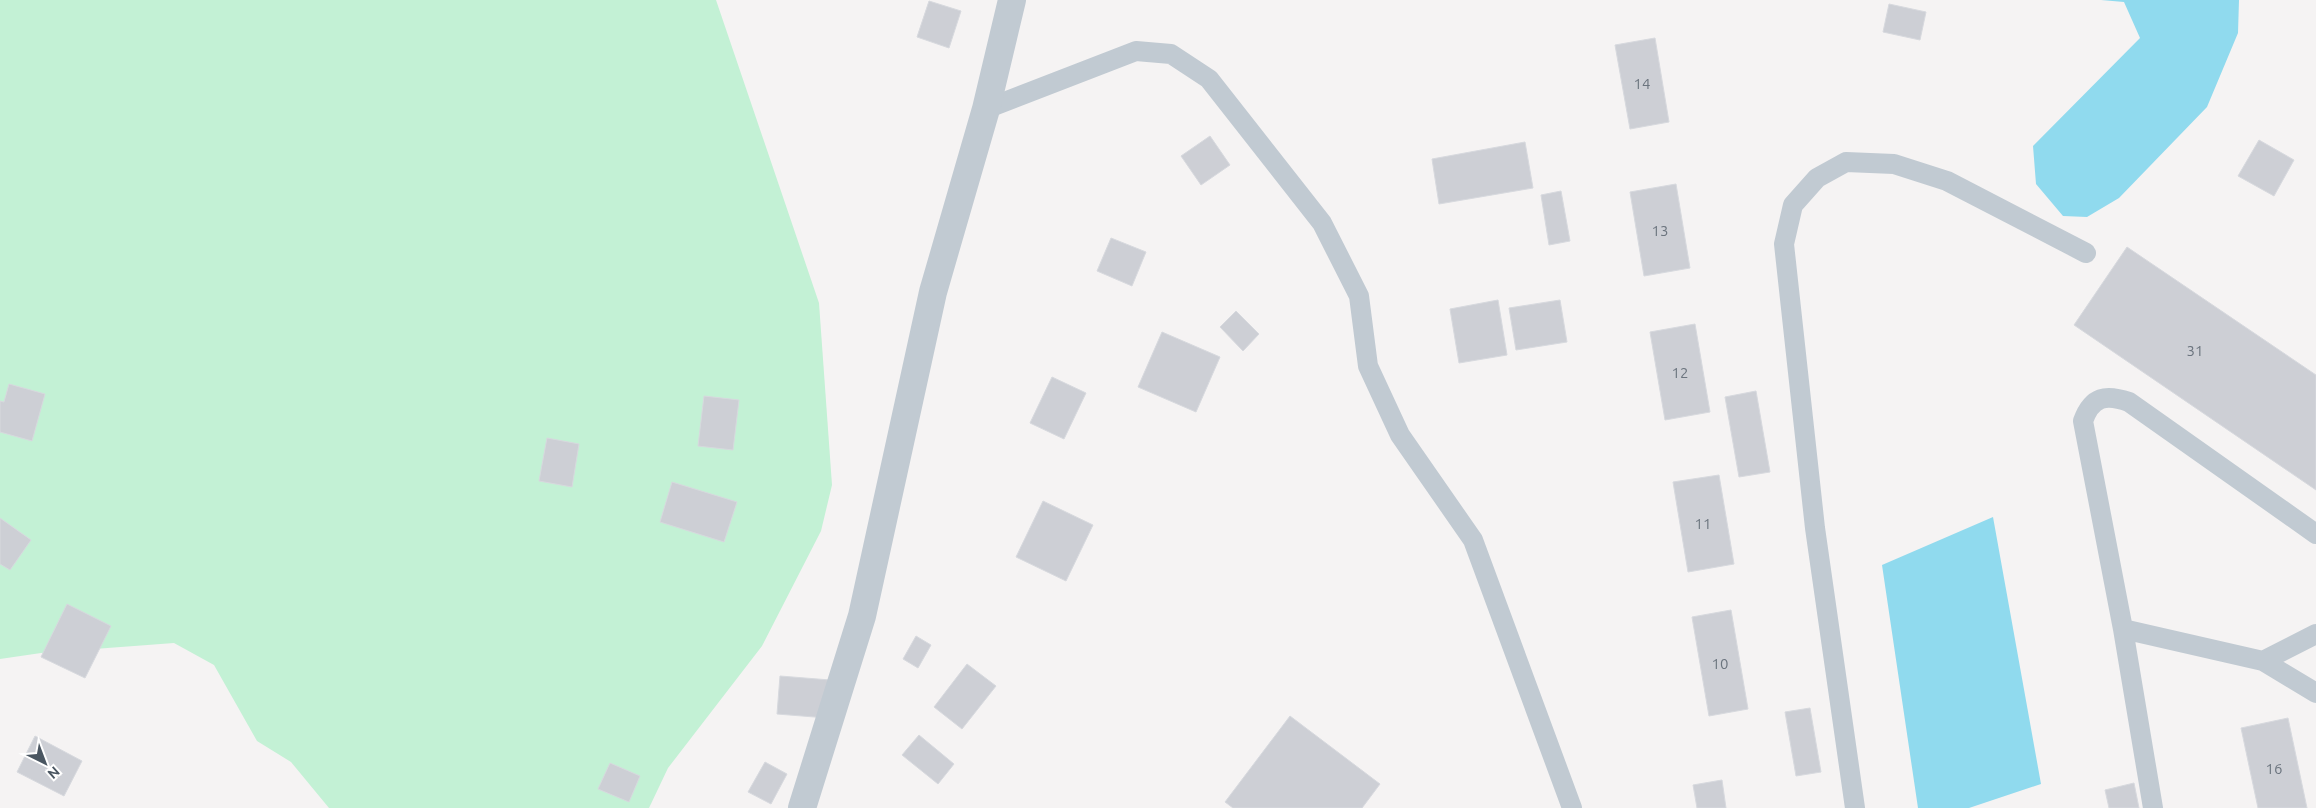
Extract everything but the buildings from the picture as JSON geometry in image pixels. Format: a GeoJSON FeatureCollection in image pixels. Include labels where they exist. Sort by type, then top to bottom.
{"type":"FeatureCollection","features":[{"type":"Feature","properties":{"kind":"street"},"geometry":{"type":"LineString","coordinates":[[802,808],[862,616],[933,292],[986,109],[1012,0]]}},
{"type":"Feature","properties":{"kind":"lane"},"geometry":{"type":"LineString","coordinates":[[986,109],[1136,51],[1172,54],[1209,79],[1322,223],[1358,296],[1368,366],[1400,435],[1473,540],[1572,808]]}},
{"type":"Feature","properties":{"kind":"lane"},"geometry":{"type":"LineString","coordinates":[[1854,808],[1815,528],[1784,244],[1793,205],[1817,178],[1846,162],[1894,164],[1947,181],[2086,253]]}},
{"type":"Feature","properties":{"kind":"lane"},"geometry":{"type":"LineString","coordinates":[[2153,808],[2123,628],[2083,421],[2088,408],[2100,398],[2114,397],[2130,402],[2316,534]]}},
{"type":"Feature","properties":{"kind":"lane"},"geometry":{"type":"LineString","coordinates":[[2123,628],[2263,661],[2316,692]]}},
{"type":"Feature","properties":{"kind":"lane"},"geometry":{"type":"LineString","coordinates":[[2263,661],[2316,634]]}},
{"type":"Feature","properties":{"kind":"green space"},"geometry":{"type":"Polygon","coordinates":[[[0,0],[716,0],[819,303],[832,485],[821,531],[762,646],[668,768],[649,808],[329,808],[291,762],[257,741],[214,665],[174,643],[41,653],[0,659],[0,0]]]}},
{"type":"Feature","properties":{"kind":"water"},"geometry":{"type":"Polygon","coordinates":[[[2101,0],[2239,0],[2238,33],[2207,107],[2119,198],[2087,217],[2063,216],[2036,184],[2033,146],[2140,38],[2124,2],[2101,0]]]}},
{"type":"Feature","properties":{"kind":"water"},"geometry":{"type":"Polygon","coordinates":[[[1993,517],[2041,784],[1969,808],[1918,808],[1882,565],[1993,517]]]}}]}
